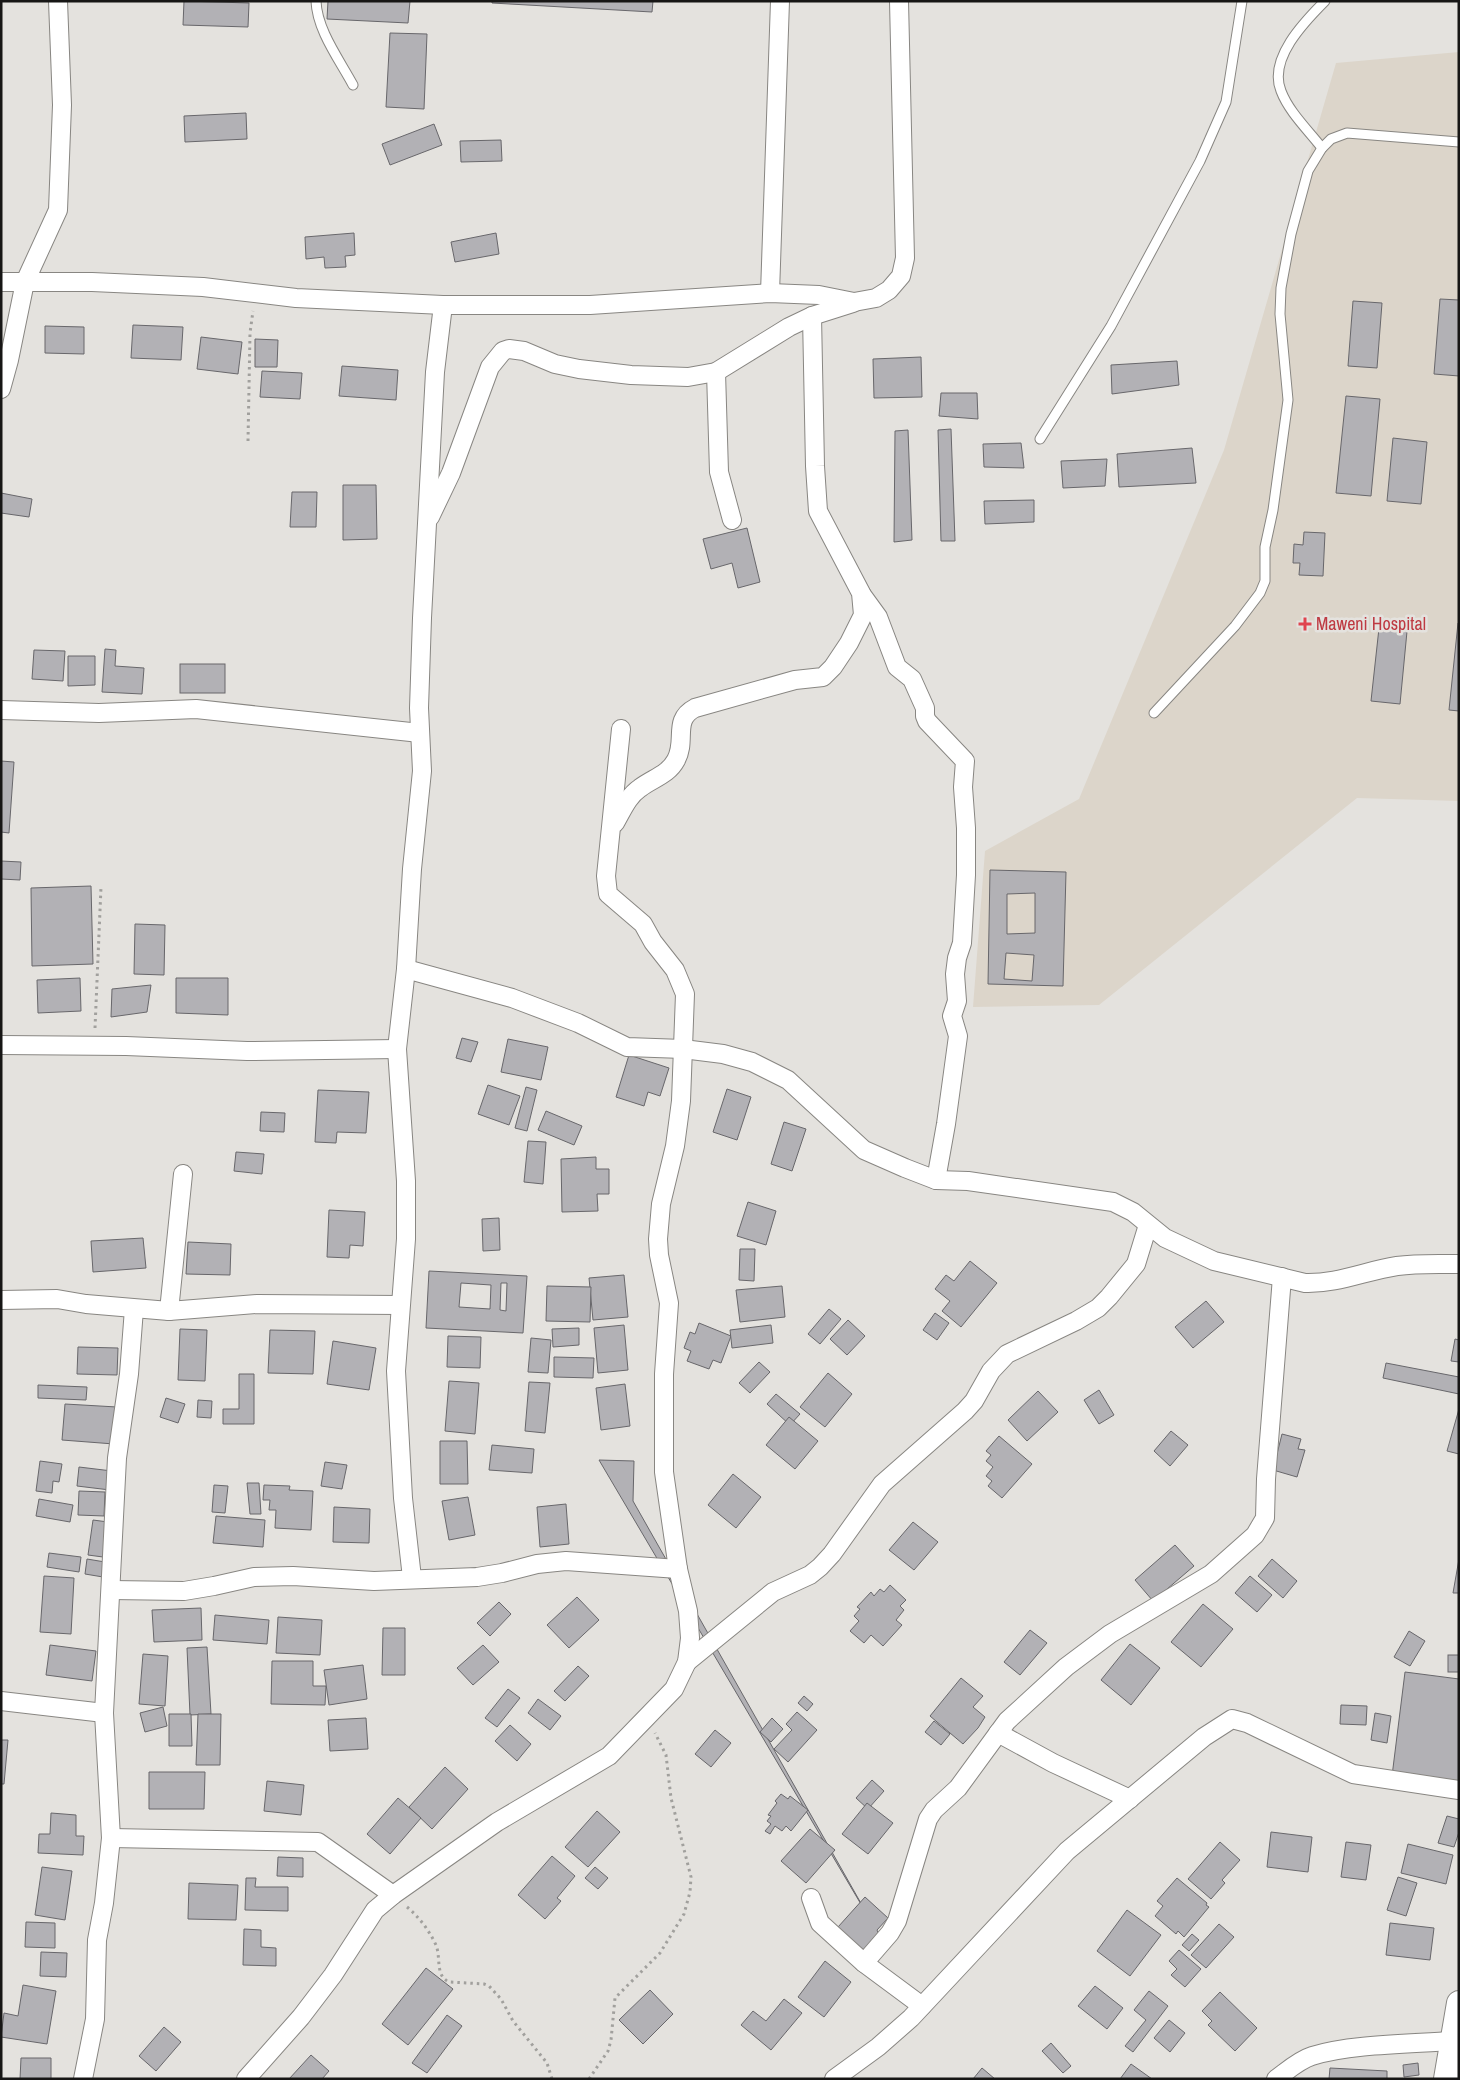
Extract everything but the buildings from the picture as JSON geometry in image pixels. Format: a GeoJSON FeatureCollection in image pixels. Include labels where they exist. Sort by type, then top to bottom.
{"type":"FeatureCollection","features":[{"type":"Feature","properties":{"kind":"street"},"geometry":{"type":"LineString","coordinates":[[1,389],[26,282],[58,210],[62,105],[58,1]]}},
{"type":"Feature","properties":{"kind":"street"},"geometry":{"type":"LineString","coordinates":[[770,293],[780,1]]}},
{"type":"Feature","properties":{"kind":"street"},"geometry":{"type":"LineString","coordinates":[[427,524],[451,473],[490,367],[502,351],[509,349],[524,351],[555,364],[631,375],[688,378],[716,372],[758,345],[812,316],[854,302],[876,298],[889,290],[901,276],[906,258],[898,1]]}},
{"type":"Feature","properties":{"kind":"street"},"geometry":{"type":"LineString","coordinates":[[1,282],[92,282],[203,287],[296,298],[443,305],[590,305],[770,293],[819,295],[854,302]]}},
{"type":"Feature","properties":{"kind":"street"},"geometry":{"type":"LineString","coordinates":[[412,1578],[403,1498],[396,1371],[406,1239],[406,1181],[397,1049],[406,969],[412,869],[422,771],[419,708],[427,524],[435,372],[443,305]]}},
{"type":"Feature","properties":{"kind":"street"},"geometry":{"type":"LineString","coordinates":[[812,316],[815,466],[818,511],[861,593],[878,617],[897,667],[912,679],[925,708],[927,722],[965,761],[966,766],[963,787],[966,828],[964,912],[962,943],[957,958],[955,974],[957,1001],[952,1016],[958,1036],[936,1180]]}},
{"type":"Feature","properties":{"kind":"street"},"geometry":{"type":"LineString","coordinates":[[716,372],[719,472],[732,520]]}},
{"type":"Feature","properties":{"kind":"street"},"geometry":{"type":"LineString","coordinates":[[612,828],[629,798],[640,788],[656,780],[672,768],[679,755],[682,722],[687,712],[695,708],[795,680],[823,677],[833,667],[849,643],[863,615],[861,593]]}},
{"type":"Feature","properties":{"kind":"street"},"geometry":{"type":"LineString","coordinates":[[1,710],[98,713],[196,709],[420,733]]}},
{"type":"Feature","properties":{"kind":"street"},"geometry":{"type":"LineString","coordinates":[[246,2079],[301,2018],[333,1975],[375,1910],[393,1895],[497,1822],[609,1756],[674,1689],[687,1662],[690,1624],[678,1569],[664,1472],[664,1374],[669,1303],[658,1255],[661,1204],[676,1137],[683,1076],[685,994],[675,970],[636,917],[608,894],[606,876],[621,729]]}},
{"type":"Feature","properties":{"kind":"street"},"geometry":{"type":"LineString","coordinates":[[406,969],[521,1002],[578,1023],[627,1047],[683,1049],[723,1054],[752,1062],[788,1080],[864,1150],[904,1168],[936,1180],[968,1182],[1114,1202],[1133,1212],[1165,1238],[1214,1260],[1305,1283],[1319,1284],[1335,1282],[1397,1266],[1459,1264]]}},
{"type":"Feature","properties":{"kind":"street"},"geometry":{"type":"LineString","coordinates":[[1,1045],[247,1051],[397,1049]]}},
{"type":"Feature","properties":{"kind":"street"},"geometry":{"type":"LineString","coordinates":[[169,1311],[183,1174]]}},
{"type":"Feature","properties":{"kind":"street"},"geometry":{"type":"LineString","coordinates":[[687,1662],[773,1592],[810,1576],[826,1561],[882,1484],[965,1411],[974,1401],[991,1371],[1007,1354],[1076,1321],[1098,1308],[1136,1264],[1148,1225]]}},
{"type":"Feature","properties":{"kind":"street"},"geometry":{"type":"LineString","coordinates":[[864,1963],[890,1933],[897,1921],[928,1819],[934,1810],[958,1788],[1007,1721],[1066,1667],[1110,1634],[1211,1574],[1255,1535],[1262,1524],[1266,1512],[1266,1479],[1282,1277]]}},
{"type":"Feature","properties":{"kind":"street"},"geometry":{"type":"LineString","coordinates":[[1,1300],[57,1299],[134,1309],[169,1311],[257,1304],[366,1303],[400,1305]]}},
{"type":"Feature","properties":{"kind":"street"},"geometry":{"type":"LineString","coordinates":[[83,2079],[95,2019],[97,1940],[104,1903],[111,1838],[104,1713],[117,1458],[129,1374],[134,1309]]}},
{"type":"Feature","properties":{"kind":"street"},"geometry":{"type":"LineString","coordinates":[[111,1590],[184,1591],[254,1577],[293,1576],[374,1581],[412,1578],[477,1577],[537,1564],[566,1561],[678,1569]]}},
{"type":"Feature","properties":{"kind":"street"},"geometry":{"type":"LineString","coordinates":[[1,1701],[104,1713]]}},
{"type":"Feature","properties":{"kind":"street"},"geometry":{"type":"LineString","coordinates":[[834,2079],[878,2047],[922,2006],[1067,1851],[1204,1737],[1232,1719],[1247,1723],[1353,1774],[1459,1790]]}},
{"type":"Feature","properties":{"kind":"street"},"geometry":{"type":"LineString","coordinates":[[998,1733],[1053,1763],[1130,1799]]}},
{"type":"Feature","properties":{"kind":"street"},"geometry":{"type":"LineString","coordinates":[[111,1838],[318,1842],[393,1895]]}},
{"type":"Feature","properties":{"kind":"street"},"geometry":{"type":"LineString","coordinates":[[811,1898],[820,1923],[864,1963],[922,2006]]}},
{"type":"Feature","properties":{"kind":"street"},"geometry":{"type":"LineString","coordinates":[[1446,2079],[1455,2044],[1459,2003]]}},
{"type":"Feature","properties":{"kind":"street"},"geometry":{"type":"LineString","coordinates":[[1276,2079],[1304,2060],[1321,2054],[1353,2049],[1455,2044]]}},
{"type":"Feature","properties":{"kind":"lane"},"geometry":{"type":"LineString","coordinates":[[316,1],[317,13],[325,32],[353,85]]}},
{"type":"Feature","properties":{"kind":"lane"},"geometry":{"type":"LineString","coordinates":[[1040,439],[1111,326],[1200,161],[1226,102],[1240,24],[1242,1]]}},
{"type":"Feature","properties":{"kind":"lane"},"geometry":{"type":"LineString","coordinates":[[1322,148],[1283,95],[1278,73],[1286,50],[1298,30],[1325,1]]}},
{"type":"Feature","properties":{"kind":"lane"},"geometry":{"type":"LineString","coordinates":[[1154,713],[1235,626],[1260,594],[1265,581],[1265,547],[1273,510],[1288,400],[1280,314],[1281,288],[1291,234],[1308,170],[1322,148],[1331,140],[1347,133],[1459,142]]}},
{"type":"Feature","properties":{"kind":"path"},"geometry":{"type":"LineString","coordinates":[[248,441],[250,333],[254,293]]}},
{"type":"Feature","properties":{"kind":"path"},"geometry":{"type":"LineString","coordinates":[[94,1046],[101,887]]}},
{"type":"Feature","properties":{"kind":"path"},"geometry":{"type":"LineString","coordinates":[[589,2079],[608,2051],[611,2040],[615,1998],[660,1953],[684,1914],[690,1892],[691,1877],[671,1798],[666,1755],[647,1717]]}},
{"type":"Feature","properties":{"kind":"path"},"geometry":{"type":"LineString","coordinates":[[393,1895],[420,1918],[429,1932],[437,1946],[441,1975],[444,1980],[489,1986],[502,1999],[513,2021],[547,2063],[552,2079]]}},
{"type":"Feature","properties":{"kind":"shaded area","name":"Maweni Hospital"},"geometry":{"type":"Polygon","coordinates":[[[1459,52],[1459,801],[1357,798],[1099,1005],[973,1007],[985,851],[1079,799],[1224,450],[1336,63],[1459,52]]]}},
{"type":"Feature","properties":{"kind":"place","name":"Maweni Hospital"},"geometry":{"type":"Point","coordinates":[1305,624]}}]}
